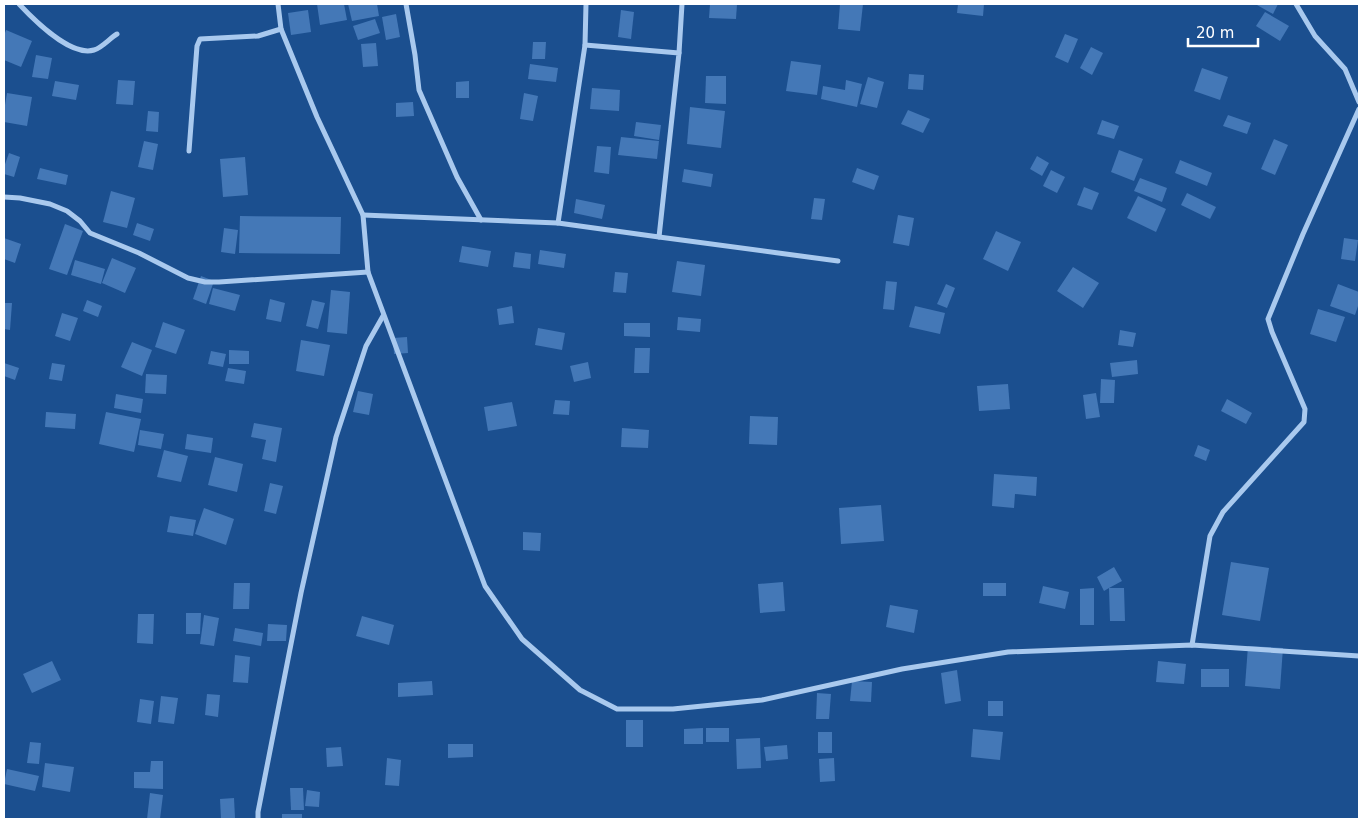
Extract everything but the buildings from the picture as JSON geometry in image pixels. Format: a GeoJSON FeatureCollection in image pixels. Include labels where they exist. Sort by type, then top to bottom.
{"type":"FeatureCollection","features":[{"type":"Feature","properties":{"kind":"street"},"geometry":{"type":"LineString","coordinates":[[19,4],[46,30],[66,44],[81,50],[95,50],[117,34]]}},
{"type":"Feature","properties":{"kind":"street"},"geometry":{"type":"LineString","coordinates":[[278,4],[282,29],[317,116],[363,215],[368,272],[485,586],[522,639],[580,690],[617,709],[673,709],[762,700],[902,669],[1008,652],[1192,645],[1359,656]]}},
{"type":"Feature","properties":{"kind":"street"},"geometry":{"type":"LineString","coordinates":[[406,4],[419,90],[457,177],[481,220]]}},
{"type":"Feature","properties":{"kind":"street"},"geometry":{"type":"LineString","coordinates":[[558,223],[585,45],[586,4]]}},
{"type":"Feature","properties":{"kind":"street"},"geometry":{"type":"LineString","coordinates":[[659,237],[679,53],[682,4]]}},
{"type":"Feature","properties":{"kind":"street"},"geometry":{"type":"LineString","coordinates":[[1296,4],[1315,36],[1345,69],[1359,102]]}},
{"type":"Feature","properties":{"kind":"street"},"geometry":{"type":"LineString","coordinates":[[189,151],[197,46],[200,39],[258,36],[282,29]]}},
{"type":"Feature","properties":{"kind":"street"},"geometry":{"type":"LineString","coordinates":[[585,45],[679,53]]}},
{"type":"Feature","properties":{"kind":"street"},"geometry":{"type":"LineString","coordinates":[[1192,645],[1210,536],[1223,512],[1304,422],[1305,409],[1268,319],[1303,234],[1359,109]]}},
{"type":"Feature","properties":{"kind":"street"},"geometry":{"type":"LineString","coordinates":[[4,197],[50,204],[67,211],[90,233],[139,253],[188,278],[205,282],[368,272]]}},
{"type":"Feature","properties":{"kind":"street"},"geometry":{"type":"LineString","coordinates":[[363,215],[558,223],[838,260]]}},
{"type":"Feature","properties":{"kind":"street"},"geometry":{"type":"LineString","coordinates":[[258,819],[272,737],[301,593],[336,437],[366,346],[383,316]]}}]}
